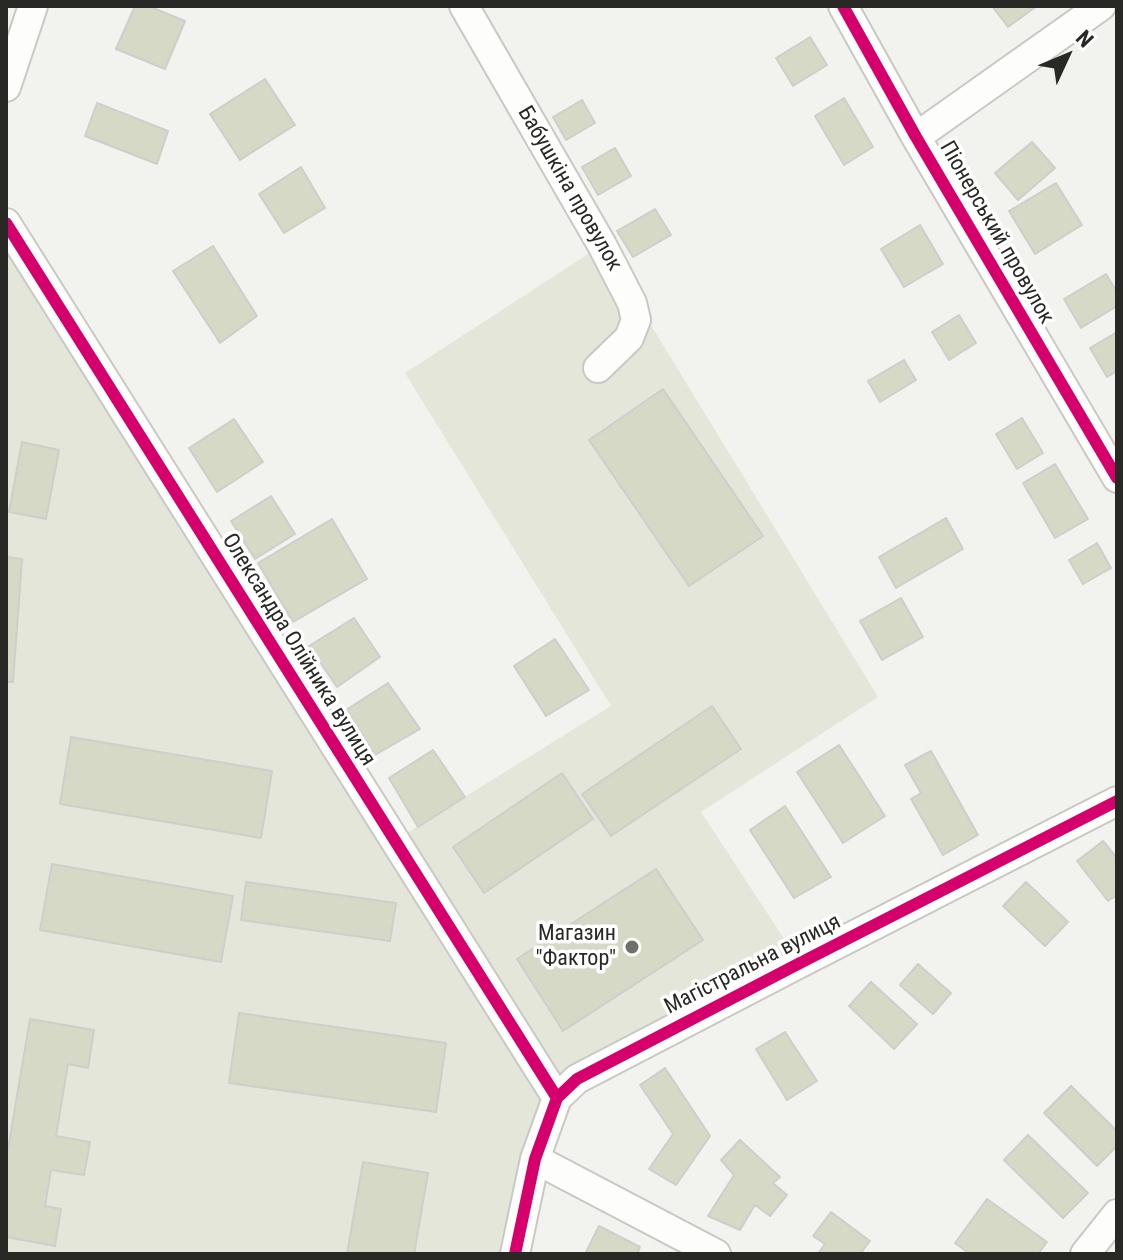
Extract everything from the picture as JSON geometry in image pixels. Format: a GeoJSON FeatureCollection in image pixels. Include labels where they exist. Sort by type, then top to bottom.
{"type":"FeatureCollection","features":[{"type":"Feature","properties":{"kind":"street"},"geometry":{"type":"LineString","coordinates":[[6,87],[33,6]]}},
{"type":"Feature","properties":{"kind":"street","name":"Бабушкіна провулок"},"geometry":{"type":"LineString","coordinates":[[464,6],[602,245],[632,303],[636,320],[629,338],[598,368]]}},
{"type":"Feature","properties":{"kind":"street","name":"Піонерський провулок"},"geometry":{"type":"LineString","coordinates":[[843,6],[916,137],[1117,478]]}},
{"type":"Feature","properties":{"kind":"street"},"geometry":{"type":"LineString","coordinates":[[916,137],[1101,6]]}},
{"type":"Feature","properties":{"kind":"street","name":"Олександра Олійника вулиця"},"geometry":{"type":"LineString","coordinates":[[6,223],[557,1098]]}},
{"type":"Feature","properties":{"kind":"street","name":"Магістральна вулиця"},"geometry":{"type":"LineString","coordinates":[[557,1098],[577,1079],[1117,801]]}},
{"type":"Feature","properties":{"kind":"street"},"geometry":{"type":"LineString","coordinates":[[515,1254],[535,1159],[557,1098]]}},
{"type":"Feature","properties":{"kind":"street"},"geometry":{"type":"LineString","coordinates":[[535,1159],[716,1254]]}},
{"type":"Feature","properties":{"kind":"street"},"geometry":{"type":"LineString","coordinates":[[1085,1254],[1117,1214]]}},
{"type":"Feature","properties":{"kind":"shaded area"},"geometry":{"type":"Polygon","coordinates":[[[6,223],[394,841],[611,706],[405,373],[602,245],[878,697],[701,812],[800,963],[577,1079],[515,1254],[6,1254],[6,223]]]}},
{"type":"Feature","properties":{"kind":"building"},"geometry":{"type":"Polygon","coordinates":[[[135,6],[148,6],[185,21],[165,69],[116,49],[135,6]]]}},
{"type":"Feature","properties":{"kind":"building"},"geometry":{"type":"Polygon","coordinates":[[[992,6],[1037,6],[1008,27],[992,6]]]}},
{"type":"Feature","properties":{"kind":"building"},"geometry":{"type":"Polygon","coordinates":[[[810,37],[827,65],[793,86],[776,58],[810,37]]]}},
{"type":"Feature","properties":{"kind":"building"},"geometry":{"type":"Polygon","coordinates":[[[265,79],[295,125],[240,160],[210,114],[265,79]]]}},
{"type":"Feature","properties":{"kind":"building"},"geometry":{"type":"Polygon","coordinates":[[[844,98],[873,147],[844,165],[815,116],[844,98]]]}},
{"type":"Feature","properties":{"kind":"building"},"geometry":{"type":"Polygon","coordinates":[[[582,100],[595,123],[566,140],[553,117],[582,100]]]}},
{"type":"Feature","properties":{"kind":"building"},"geometry":{"type":"Polygon","coordinates":[[[97,103],[168,131],[157,164],[85,136],[97,103]]]}},
{"type":"Feature","properties":{"kind":"building"},"geometry":{"type":"Polygon","coordinates":[[[1032,142],[1055,168],[1018,200],[995,173],[1032,142]]]}},
{"type":"Feature","properties":{"kind":"building"},"geometry":{"type":"Polygon","coordinates":[[[615,148],[631,176],[598,195],[582,167],[615,148]]]}},
{"type":"Feature","properties":{"kind":"building"},"geometry":{"type":"Polygon","coordinates":[[[301,167],[325,208],[284,233],[259,194],[301,167]]]}},
{"type":"Feature","properties":{"kind":"building"},"geometry":{"type":"Polygon","coordinates":[[[1056,183],[1082,225],[1035,254],[1009,211],[1056,183]]]}},
{"type":"Feature","properties":{"kind":"building"},"geometry":{"type":"Polygon","coordinates":[[[655,209],[671,235],[633,257],[617,231],[655,209]]]}},
{"type":"Feature","properties":{"kind":"building"},"geometry":{"type":"Polygon","coordinates":[[[920,225],[943,264],[904,287],[881,249],[920,225]]]}},
{"type":"Feature","properties":{"kind":"building"},"geometry":{"type":"Polygon","coordinates":[[[213,246],[257,316],[220,343],[173,271],[213,246]]]}},
{"type":"Feature","properties":{"kind":"building"},"geometry":{"type":"Polygon","coordinates":[[[1106,274],[1117,292],[1117,306],[1081,328],[1064,299],[1106,274]]]}},
{"type":"Feature","properties":{"kind":"building"},"geometry":{"type":"Polygon","coordinates":[[[959,315],[976,343],[949,360],[932,332],[959,315]]]}},
{"type":"Feature","properties":{"kind":"building"},"geometry":{"type":"Polygon","coordinates":[[[1117,332],[1117,371],[1107,377],[1090,348],[1117,332]]]}},
{"type":"Feature","properties":{"kind":"building"},"geometry":{"type":"Polygon","coordinates":[[[904,360],[916,380],[880,402],[868,381],[904,360]]]}},
{"type":"Feature","properties":{"kind":"building"},"geometry":{"type":"Polygon","coordinates":[[[663,389],[763,536],[689,586],[589,440],[663,389]]]}},
{"type":"Feature","properties":{"kind":"building"},"geometry":{"type":"Polygon","coordinates":[[[1022,418],[1043,453],[1017,469],[996,434],[1022,418]]]}},
{"type":"Feature","properties":{"kind":"building"},"geometry":{"type":"Polygon","coordinates":[[[234,419],[263,462],[217,492],[189,448],[234,419]]]}},
{"type":"Feature","properties":{"kind":"building"},"geometry":{"type":"Polygon","coordinates":[[[22,442],[59,450],[46,519],[9,512],[22,442]]]}},
{"type":"Feature","properties":{"kind":"building"},"geometry":{"type":"Polygon","coordinates":[[[1055,464],[1088,519],[1055,538],[1023,483],[1055,464]]]}},
{"type":"Feature","properties":{"kind":"building"},"geometry":{"type":"Polygon","coordinates":[[[271,496],[295,534],[255,559],[231,521],[271,496]]]}},
{"type":"Feature","properties":{"kind":"building"},"geometry":{"type":"Polygon","coordinates":[[[946,518],[963,549],[896,588],[879,557],[946,518]]]}},
{"type":"Feature","properties":{"kind":"building"},"geometry":{"type":"Polygon","coordinates":[[[332,519],[367,579],[293,622],[258,563],[332,519]]]}},
{"type":"Feature","properties":{"kind":"building"},"geometry":{"type":"Polygon","coordinates":[[[1097,543],[1111,568],[1083,584],[1069,560],[1097,543]]]}},
{"type":"Feature","properties":{"kind":"building"},"geometry":{"type":"Polygon","coordinates":[[[6,557],[22,559],[13,682],[6,682],[6,557]]]}},
{"type":"Feature","properties":{"kind":"building"},"geometry":{"type":"Polygon","coordinates":[[[901,598],[923,637],[882,660],[860,621],[901,598]]]}},
{"type":"Feature","properties":{"kind":"building"},"geometry":{"type":"Polygon","coordinates":[[[354,618],[380,657],[337,687],[309,646],[354,618]]]}},
{"type":"Feature","properties":{"kind":"building"},"geometry":{"type":"Polygon","coordinates":[[[555,639],[589,690],[546,716],[514,666],[555,639]]]}},
{"type":"Feature","properties":{"kind":"building"},"geometry":{"type":"Polygon","coordinates":[[[388,683],[420,729],[375,755],[346,710],[388,683]]]}},
{"type":"Feature","properties":{"kind":"building"},"geometry":{"type":"Polygon","coordinates":[[[712,706],[741,749],[611,836],[582,794],[712,706]]]}},
{"type":"Feature","properties":{"kind":"building"},"geometry":{"type":"Polygon","coordinates":[[[71,737],[272,771],[261,838],[60,804],[71,737]]]}},
{"type":"Feature","properties":{"kind":"building"},"geometry":{"type":"Polygon","coordinates":[[[839,745],[885,816],[843,843],[797,772],[839,745]]]}},
{"type":"Feature","properties":{"kind":"building"},"geometry":{"type":"Polygon","coordinates":[[[433,750],[465,797],[418,827],[389,778],[433,750]]]}},
{"type":"Feature","properties":{"kind":"building"},"geometry":{"type":"Polygon","coordinates":[[[931,751],[978,835],[943,855],[911,799],[921,793],[905,765],[931,751]]]}},
{"type":"Feature","properties":{"kind":"building"},"geometry":{"type":"Polygon","coordinates":[[[562,773],[593,819],[484,893],[453,847],[562,773]]]}},
{"type":"Feature","properties":{"kind":"building"},"geometry":{"type":"Polygon","coordinates":[[[785,806],[831,877],[794,898],[750,830],[785,806]]]}},
{"type":"Feature","properties":{"kind":"building"},"geometry":{"type":"Polygon","coordinates":[[[1103,841],[1117,858],[1117,895],[1108,901],[1077,861],[1103,841]]]}},
{"type":"Feature","properties":{"kind":"building"},"geometry":{"type":"Polygon","coordinates":[[[52,864],[233,896],[221,962],[40,930],[52,864]]]}},
{"type":"Feature","properties":{"kind":"building"},"geometry":{"type":"Polygon","coordinates":[[[656,869],[703,940],[563,1031],[517,959],[656,869]]]}},
{"type":"Feature","properties":{"kind":"building"},"geometry":{"type":"Polygon","coordinates":[[[246,882],[396,903],[390,941],[241,920],[246,882]]]}},
{"type":"Feature","properties":{"kind":"building"},"geometry":{"type":"Polygon","coordinates":[[[1026,882],[1068,922],[1045,946],[1003,906],[1026,882]]]}},
{"type":"Feature","properties":{"kind":"building"},"geometry":{"type":"Polygon","coordinates":[[[918,964],[951,993],[933,1014],[900,985],[918,964]]]}},
{"type":"Feature","properties":{"kind":"building"},"geometry":{"type":"Polygon","coordinates":[[[871,982],[917,1024],[894,1049],[849,1006],[871,982]]]}},
{"type":"Feature","properties":{"kind":"building"},"geometry":{"type":"Polygon","coordinates":[[[239,1013],[446,1043],[436,1112],[229,1083],[239,1013]]]}},
{"type":"Feature","properties":{"kind":"building"},"geometry":{"type":"Polygon","coordinates":[[[30,1019],[94,1030],[88,1068],[68,1064],[56,1136],[90,1142],[84,1175],[51,1170],[45,1206],[61,1209],[55,1246],[6,1237],[6,1161],[30,1019]]]}},
{"type":"Feature","properties":{"kind":"building"},"geometry":{"type":"Polygon","coordinates":[[[785,1032],[817,1081],[787,1100],[756,1049],[785,1032]]]}},
{"type":"Feature","properties":{"kind":"building"},"geometry":{"type":"Polygon","coordinates":[[[665,1068],[710,1136],[676,1185],[649,1169],[673,1134],[640,1085],[665,1068]]]}},
{"type":"Feature","properties":{"kind":"building"},"geometry":{"type":"Polygon","coordinates":[[[1071,1086],[1117,1131],[1117,1146],[1097,1166],[1044,1113],[1071,1086]]]}},
{"type":"Feature","properties":{"kind":"building"},"geometry":{"type":"Polygon","coordinates":[[[1028,1135],[1088,1193],[1063,1218],[1004,1160],[1028,1135]]]}},
{"type":"Feature","properties":{"kind":"building"},"geometry":{"type":"Polygon","coordinates":[[[740,1140],[780,1177],[773,1183],[787,1195],[770,1216],[755,1205],[740,1230],[708,1216],[734,1175],[721,1160],[740,1140]]]}},
{"type":"Feature","properties":{"kind":"building"},"geometry":{"type":"Polygon","coordinates":[[[363,1162],[428,1173],[414,1254],[347,1254],[363,1162]]]}},
{"type":"Feature","properties":{"kind":"building"},"geometry":{"type":"Polygon","coordinates":[[[987,1199],[1047,1242],[1038,1254],[970,1254],[955,1243],[987,1199]]]}},
{"type":"Feature","properties":{"kind":"building"},"geometry":{"type":"Polygon","coordinates":[[[831,1212],[870,1241],[860,1254],[818,1254],[825,1244],[813,1236],[831,1212]]]}},
{"type":"Feature","properties":{"kind":"building"},"geometry":{"type":"Polygon","coordinates":[[[599,1226],[640,1247],[637,1254],[585,1254],[599,1226]]]}},
{"type":"Feature","properties":{"kind":"cycle path"},"geometry":{"type":"LineString","coordinates":[[843,6],[916,137],[1117,478]]}},
{"type":"Feature","properties":{"kind":"cycle path"},"geometry":{"type":"LineString","coordinates":[[6,223],[557,1098]]}},
{"type":"Feature","properties":{"kind":"cycle path"},"geometry":{"type":"LineString","coordinates":[[515,1254],[535,1159],[557,1098],[577,1079],[1117,801]]}},
{"type":"Feature","properties":{"kind":"place","name":"Магазин \"Фактор\""},"geometry":{"type":"Point","coordinates":[632,947]}}]}
